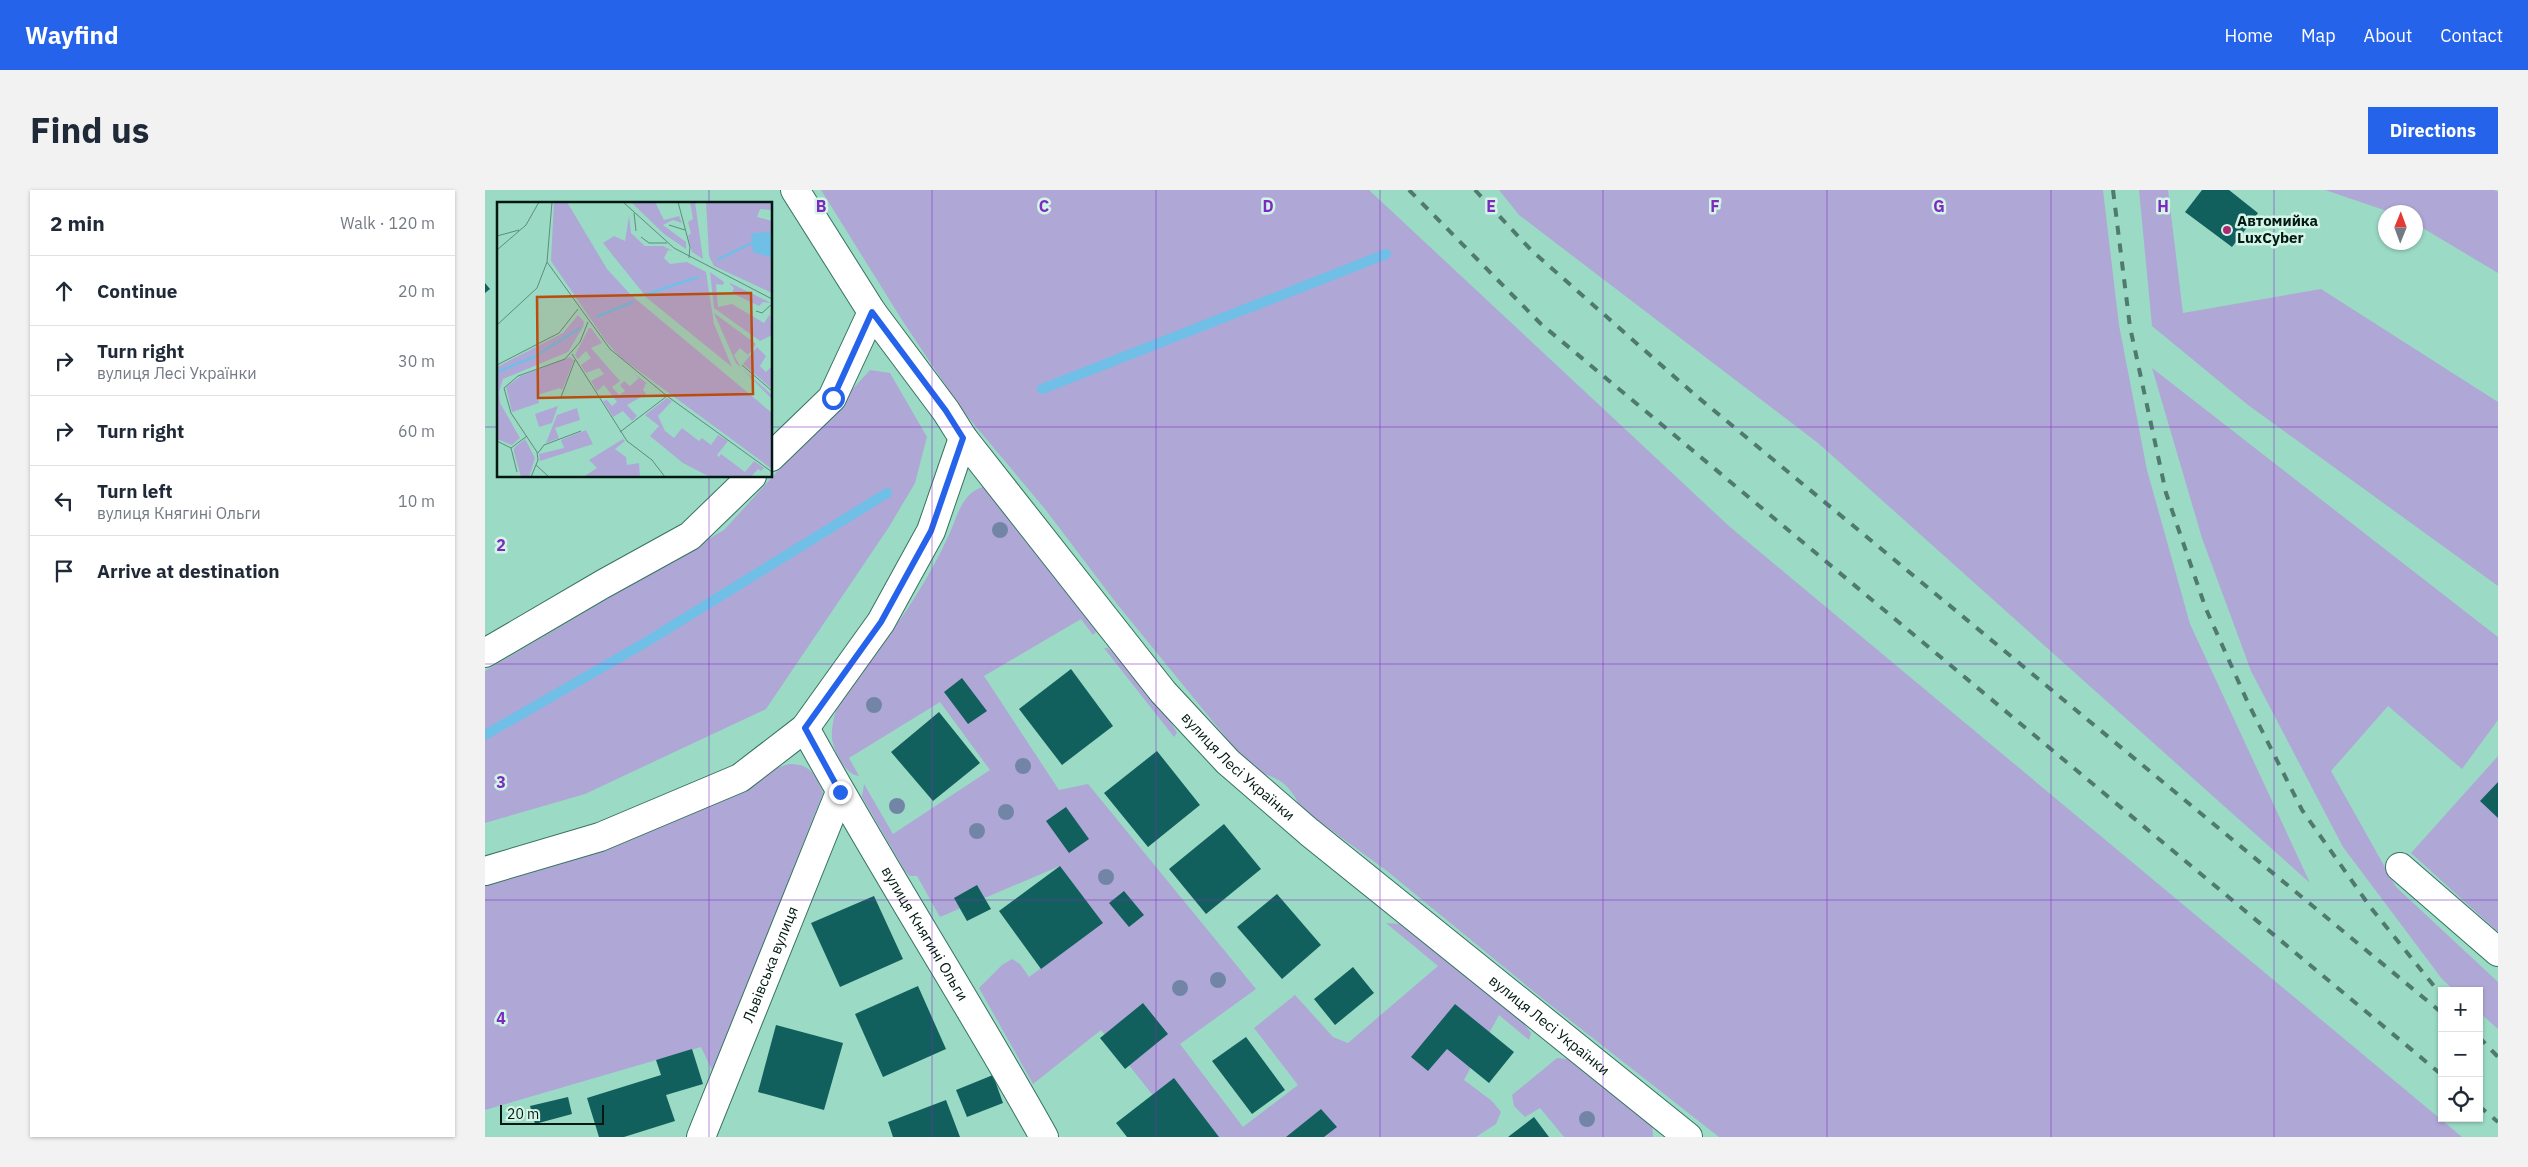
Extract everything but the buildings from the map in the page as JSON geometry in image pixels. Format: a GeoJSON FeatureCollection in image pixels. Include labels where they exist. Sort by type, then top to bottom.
{"type":"FeatureCollection","features":[{"type":"Feature","properties":{"kind":"street","name":"вулиця Лесі Українки"},"geometry":{"type":"LineString","coordinates":[[795,190],[872,312],[946,411],[963,438],[1163,692],[1229,762],[1309,832],[1688,1137]]}},
{"type":"Feature","properties":{"kind":"street"},"geometry":{"type":"LineString","coordinates":[[773,455],[833,398],[872,312]]}},
{"type":"Feature","properties":{"kind":"street"},"geometry":{"type":"LineString","coordinates":[[485,871],[600,838],[740,778],[805,728],[881,622],[931,531],[963,438]]}},
{"type":"Feature","properties":{"kind":"street"},"geometry":{"type":"LineString","coordinates":[[485,653],[690,536],[750,478]]}},
{"type":"Feature","properties":{"kind":"street","name":"вулиця Княгині Ольги"},"geometry":{"type":"LineString","coordinates":[[805,728],[840,792],[1005,1066],[1044,1137]]}},
{"type":"Feature","properties":{"kind":"street","name":"Львівська вулиця"},"geometry":{"type":"LineString","coordinates":[[701,1137],[840,792]]}},
{"type":"Feature","properties":{"kind":"street"},"geometry":{"type":"LineString","coordinates":[[2400,867],[2498,952]]}},
{"type":"Feature","properties":{"kind":"shaded area"},"geometry":{"type":"Polygon","coordinates":[[[821,190],[1369,190],[1730,527],[2438,1117],[2438,1122],[2444,1122],[2462,1137],[1719,1137],[1543,999],[1387,871],[1301,808],[1293,793],[1283,783],[1270,776],[1254,772],[1117,604],[1045,509],[962,410],[902,320],[821,190]]]}},
{"type":"Feature","properties":{"kind":"shaded area"},"geometry":{"type":"Polygon","coordinates":[[[1499,190],[2103,190],[2119,325],[2147,470],[2190,624],[2310,883],[1818,443],[1519,215],[1499,190]]]}},
{"type":"Feature","properties":{"kind":"shaded area"},"geometry":{"type":"Polygon","coordinates":[[[2139,190],[2168,190],[2183,313],[2321,289],[2498,402],[2498,586],[2248,405],[2152,326],[2139,190]]]}},
{"type":"Feature","properties":{"kind":"shaded area"},"geometry":{"type":"Polygon","coordinates":[[[2325,190],[2494,190],[2498,192],[2498,273],[2423,228],[2423,205],[2378,205],[2378,208],[2325,190]]]}},
{"type":"Feature","properties":{"kind":"shaded area"},"geometry":{"type":"Polygon","coordinates":[[[2152,368],[2498,637],[2498,720],[2462,769],[2388,706],[2331,771],[2396,887],[2498,982],[2498,1029],[2483,1016],[2483,987],[2451,987],[2442,979],[2343,847],[2251,671],[2202,538],[2152,368]]]}},
{"type":"Feature","properties":{"kind":"shaded area"},"geometry":{"type":"Polygon","coordinates":[[[870,370],[890,373],[927,437],[915,483],[889,527],[766,709],[585,794],[485,823],[485,671],[724,530],[870,370]]]}},
{"type":"Feature","properties":{"kind":"shaded area"},"geometry":{"type":"Polygon","coordinates":[[[987,486],[1095,627],[1096,632],[1093,635],[1081,619],[984,676],[1059,790],[1088,784],[1256,989],[1180,1044],[1243,1127],[1298,1085],[1254,1028],[1295,995],[1333,1037],[1348,1043],[1438,966],[1386,923],[1399,924],[1520,1018],[1531,1033],[1529,1040],[1499,1015],[1464,1080],[1492,1101],[1501,1112],[1496,1124],[1476,1137],[1186,1137],[1101,1030],[1033,1084],[979,988],[1002,965],[1012,959],[1020,964],[1029,977],[1102,923],[1060,866],[940,917],[917,876],[910,876],[905,871],[862,797],[864,784],[893,834],[990,770],[940,702],[849,758],[859,776],[849,771],[841,762],[832,739],[832,727],[837,707],[914,599],[940,553],[963,502],[979,488],[987,486]]]}},
{"type":"Feature","properties":{"kind":"shaded area"},"geometry":{"type":"Polygon","coordinates":[[[1104,648],[1108,648],[1117,656],[1155,700],[1177,733],[1174,737],[1104,648]]]}},
{"type":"Feature","properties":{"kind":"shaded area"},"geometry":{"type":"Polygon","coordinates":[[[2498,756],[2498,932],[2411,853],[2498,756]]]}},
{"type":"Feature","properties":{"kind":"shaded area"},"geometry":{"type":"Polygon","coordinates":[[[796,764],[811,771],[815,775],[823,793],[713,1072],[701,1047],[485,1110],[485,882],[655,829],[773,769],[796,764]]]}},
{"type":"Feature","properties":{"kind":"shaded area"},"geometry":{"type":"Polygon","coordinates":[[[1557,1058],[1568,1059],[1575,1063],[1652,1122],[1653,1137],[1564,1137],[1540,1108],[1525,1117],[1514,1106],[1512,1095],[1557,1058]]]}},
{"type":"Feature","properties":{"kind":"waterway"},"geometry":{"type":"LineString","coordinates":[[1042,389],[1386,254]]}},
{"type":"Feature","properties":{"kind":"waterway"},"geometry":{"type":"LineString","coordinates":[[485,735],[648,641],[887,493]]}},
{"type":"Feature","properties":{"kind":"railway"},"geometry":{"type":"LineString","coordinates":[[1409,190],[1541,324],[2438,1072]]}},
{"type":"Feature","properties":{"kind":"railway"},"geometry":{"type":"LineString","coordinates":[[1475,190],[1531,250],[1694,394],[2438,1010]]}},
{"type":"Feature","properties":{"kind":"railway"},"geometry":{"type":"LineString","coordinates":[[2113,190],[2130,327],[2166,493],[2206,609],[2248,703],[2302,810],[2371,908],[2438,991]]}},
{"type":"Feature","properties":{"kind":"railway"},"geometry":{"type":"LineString","coordinates":[[2483,1041],[2498,1057]]}},
{"type":"Feature","properties":{"kind":"railway"},"geometry":{"type":"LineString","coordinates":[[2483,1109],[2498,1122]]}},
{"type":"Feature","properties":{"kind":"place","name":"Автомийка LuxCyber"},"geometry":{"type":"Point","coordinates":[2227,230]}},
{"type":"Feature","properties":{"kind":"route"},"geometry":{"type":"LineString","coordinates":[[833,398],[872,312],[946,411],[963,438],[931,531],[881,622],[805,728],[840,792]]}}]}
